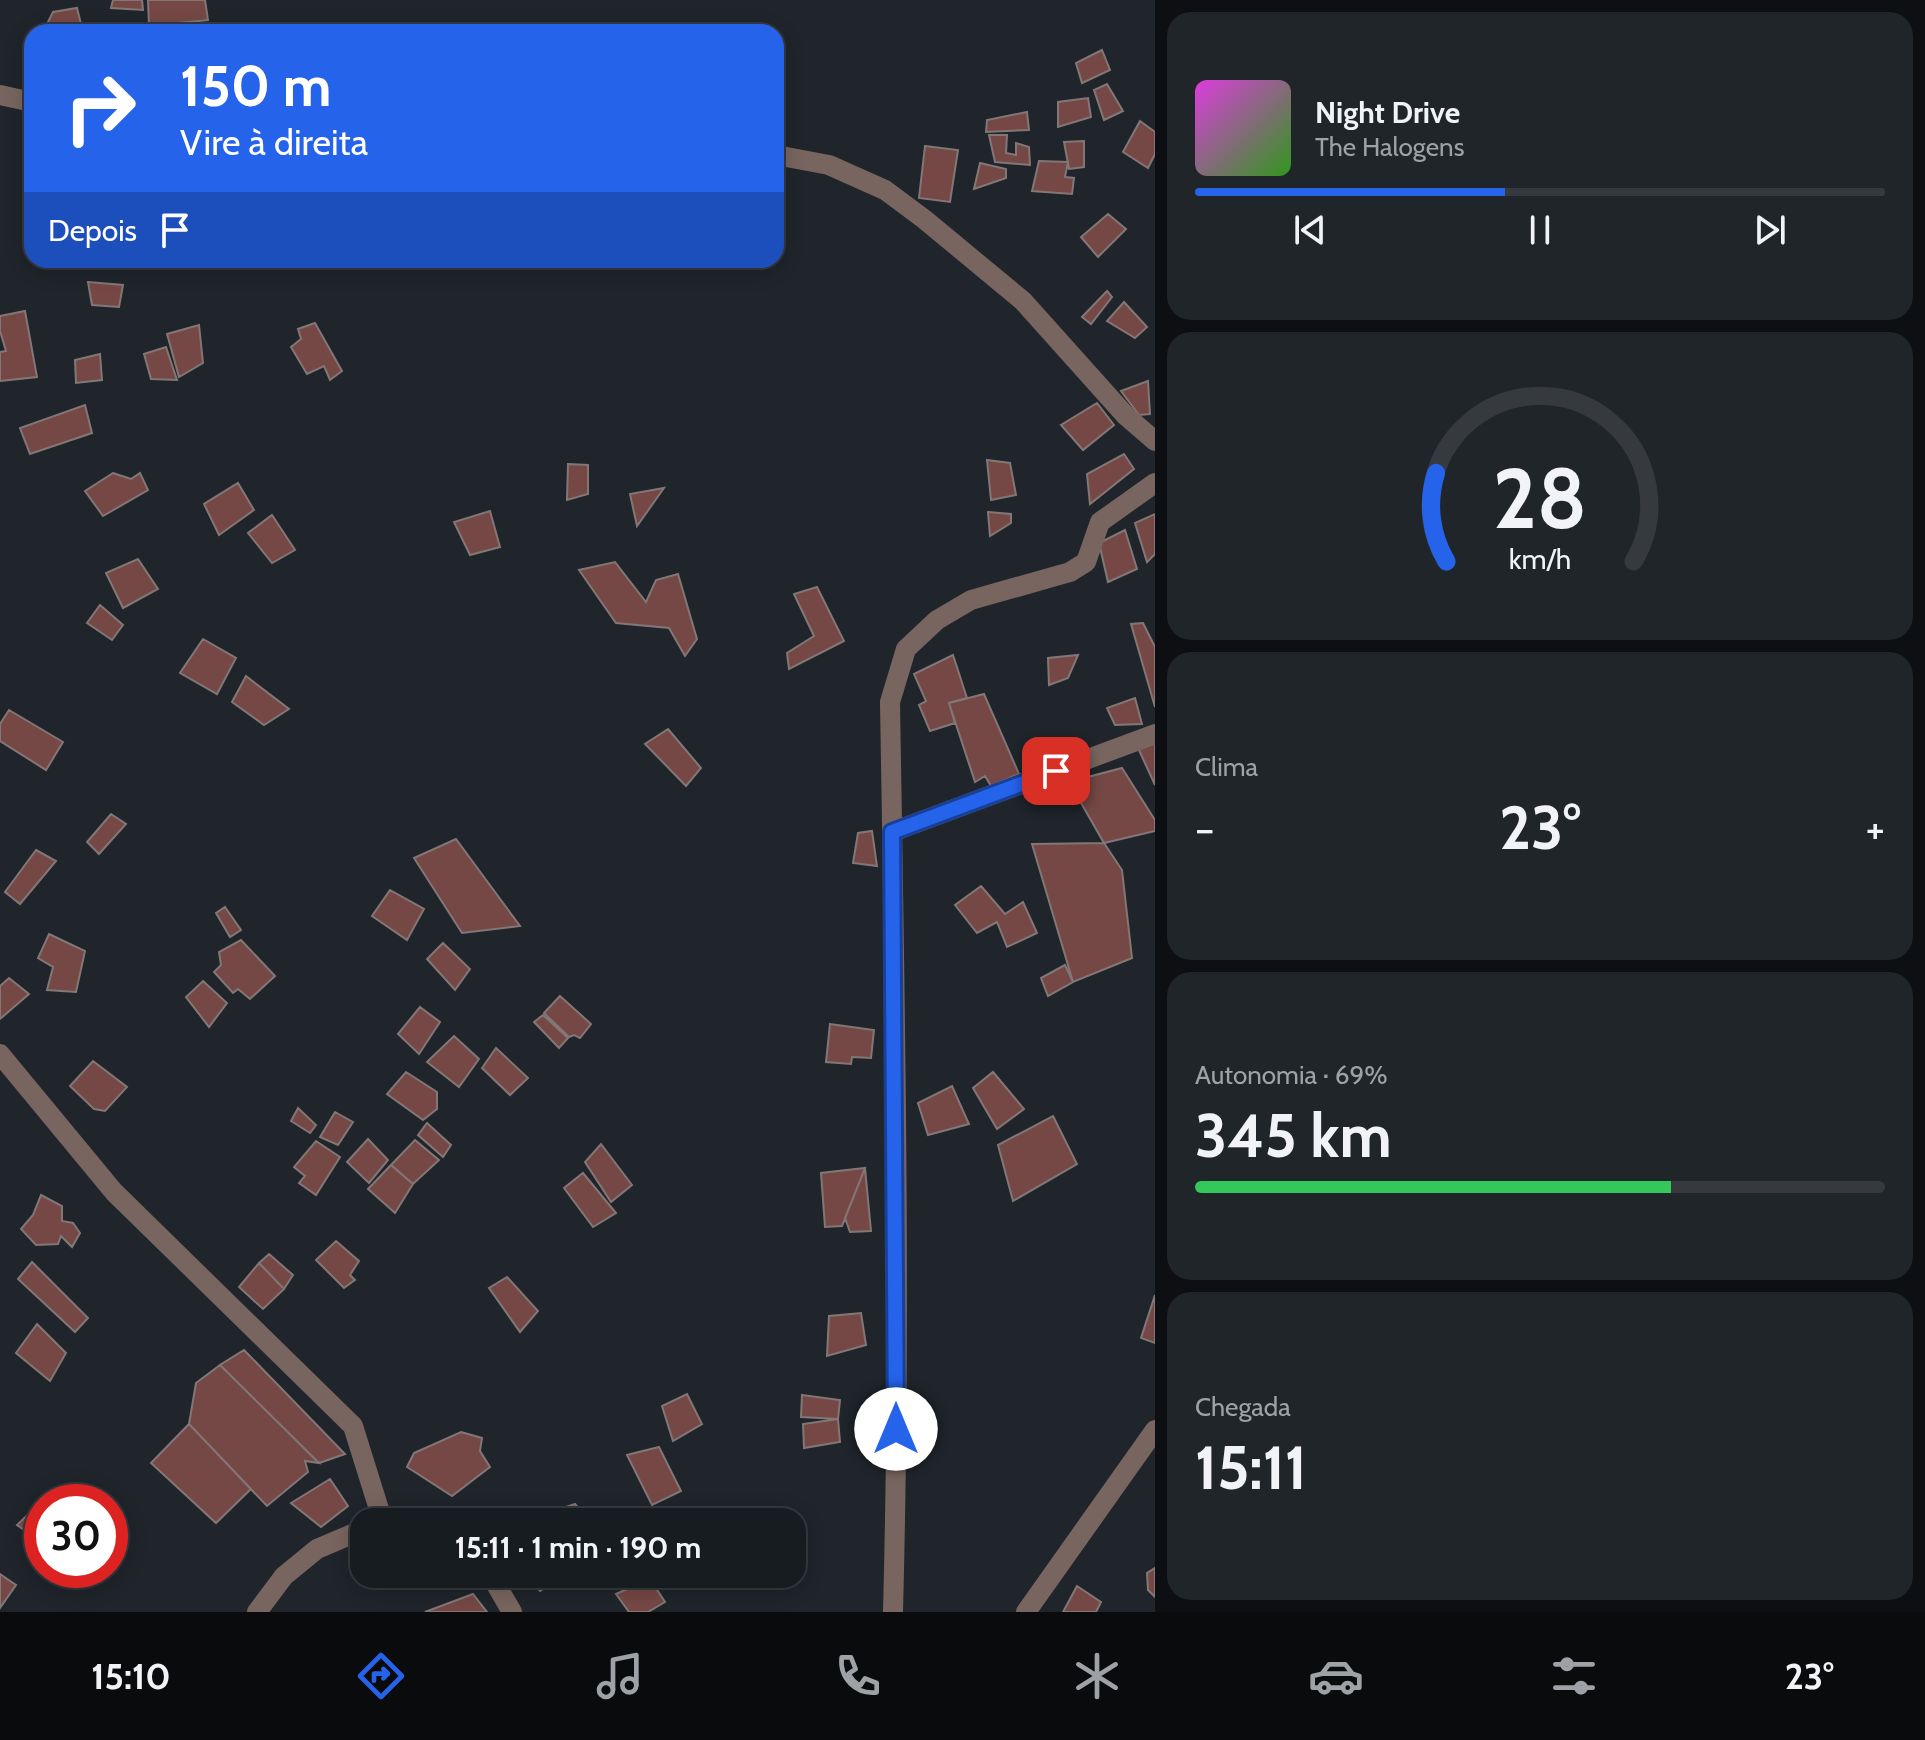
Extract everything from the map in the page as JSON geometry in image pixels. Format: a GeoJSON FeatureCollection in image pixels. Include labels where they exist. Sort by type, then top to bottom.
{"type":"FeatureCollection","features":[{"type":"Feature","properties":{"kind":"street"},"geometry":{"type":"LineString","coordinates":[[0,95],[24,100]]}},
{"type":"Feature","properties":{"kind":"street"},"geometry":{"type":"LineString","coordinates":[[784,157],[829,165],[885,190],[924,219],[1023,301],[1126,416],[1155,441]]}},
{"type":"Feature","properties":{"kind":"street"},"geometry":{"type":"LineString","coordinates":[[893,1612],[896,1457],[890,702],[906,649],[937,620],[971,600],[1070,572],[1086,562],[1100,522],[1155,483]]}},
{"type":"Feature","properties":{"kind":"street"},"geometry":{"type":"LineString","coordinates":[[892,832],[1155,734]]}},
{"type":"Feature","properties":{"kind":"street"},"geometry":{"type":"LineString","coordinates":[[0,1054],[114,1192],[353,1426],[378,1508]]}},
{"type":"Feature","properties":{"kind":"street"},"geometry":{"type":"LineString","coordinates":[[1026,1612],[1155,1430]]}},
{"type":"Feature","properties":{"kind":"street"},"geometry":{"type":"LineString","coordinates":[[257,1612],[284,1576],[317,1549],[350,1535]]}},
{"type":"Feature","properties":{"kind":"street"},"geometry":{"type":"LineString","coordinates":[[498,1588],[512,1612]]}},
{"type":"Feature","properties":{"kind":"building"},"geometry":{"type":"Polygon","coordinates":[[[113,0],[142,0],[143,10],[111,8],[113,0]]]}},
{"type":"Feature","properties":{"kind":"building"},"geometry":{"type":"Polygon","coordinates":[[[148,0],[205,0],[208,20],[149,24],[148,0]]]}},
{"type":"Feature","properties":{"kind":"building"},"geometry":{"type":"Polygon","coordinates":[[[77,8],[81,24],[47,24],[53,12],[77,8]]]}},
{"type":"Feature","properties":{"kind":"building"},"geometry":{"type":"Polygon","coordinates":[[[1102,50],[1110,70],[1082,83],[1076,63],[1102,50]]]}},
{"type":"Feature","properties":{"kind":"building"},"geometry":{"type":"Polygon","coordinates":[[[1107,84],[1123,111],[1104,120],[1094,90],[1107,84]]]}},
{"type":"Feature","properties":{"kind":"building"},"geometry":{"type":"Polygon","coordinates":[[[1088,98],[1091,117],[1058,127],[1058,102],[1088,98]]]}},
{"type":"Feature","properties":{"kind":"building"},"geometry":{"type":"Polygon","coordinates":[[[1027,112],[1029,130],[986,132],[987,120],[1027,112]]]}},
{"type":"Feature","properties":{"kind":"building"},"geometry":{"type":"Polygon","coordinates":[[[1140,121],[1155,132],[1155,154],[1148,168],[1123,152],[1140,121]]]}},
{"type":"Feature","properties":{"kind":"building"},"geometry":{"type":"Polygon","coordinates":[[[989,135],[1007,135],[1006,153],[1016,155],[1016,143],[1029,147],[1030,165],[995,162],[989,135]]]}},
{"type":"Feature","properties":{"kind":"building"},"geometry":{"type":"Polygon","coordinates":[[[1084,141],[1084,167],[1069,169],[1064,142],[1084,141]]]}},
{"type":"Feature","properties":{"kind":"building"},"geometry":{"type":"Polygon","coordinates":[[[925,146],[958,150],[950,202],[919,198],[925,146]]]}},
{"type":"Feature","properties":{"kind":"building"},"geometry":{"type":"Polygon","coordinates":[[[1039,161],[1068,162],[1065,177],[1074,178],[1072,194],[1032,191],[1039,161]]]}},
{"type":"Feature","properties":{"kind":"building"},"geometry":{"type":"Polygon","coordinates":[[[980,163],[1006,169],[1006,178],[974,189],[980,163]]]}},
{"type":"Feature","properties":{"kind":"building"},"geometry":{"type":"Polygon","coordinates":[[[1108,214],[1126,229],[1098,257],[1081,237],[1108,214]]]}},
{"type":"Feature","properties":{"kind":"building"},"geometry":{"type":"Polygon","coordinates":[[[88,282],[123,285],[119,307],[92,305],[88,282]]]}},
{"type":"Feature","properties":{"kind":"building"},"geometry":{"type":"Polygon","coordinates":[[[1107,291],[1112,297],[1091,324],[1082,317],[1107,291]]]}},
{"type":"Feature","properties":{"kind":"building"},"geometry":{"type":"Polygon","coordinates":[[[1124,302],[1147,327],[1135,338],[1107,321],[1124,302]]]}},
{"type":"Feature","properties":{"kind":"building"},"geometry":{"type":"Polygon","coordinates":[[[25,311],[37,377],[0,381],[0,352],[6,351],[0,331],[0,316],[25,311]]]}},
{"type":"Feature","properties":{"kind":"building"},"geometry":{"type":"Polygon","coordinates":[[[315,323],[342,371],[330,380],[324,366],[307,374],[291,347],[301,339],[298,329],[315,323]]]}},
{"type":"Feature","properties":{"kind":"building"},"geometry":{"type":"Polygon","coordinates":[[[199,325],[203,363],[179,377],[167,334],[199,325]]]}},
{"type":"Feature","properties":{"kind":"building"},"geometry":{"type":"Polygon","coordinates":[[[166,347],[177,380],[151,379],[144,354],[166,347]]]}},
{"type":"Feature","properties":{"kind":"building"},"geometry":{"type":"Polygon","coordinates":[[[100,354],[102,380],[76,383],[75,360],[100,354]]]}},
{"type":"Feature","properties":{"kind":"building"},"geometry":{"type":"Polygon","coordinates":[[[1148,381],[1150,414],[1139,415],[1121,391],[1148,381]]]}},
{"type":"Feature","properties":{"kind":"building"},"geometry":{"type":"Polygon","coordinates":[[[1097,403],[1114,425],[1083,450],[1061,425],[1097,403]]]}},
{"type":"Feature","properties":{"kind":"building"},"geometry":{"type":"Polygon","coordinates":[[[85,405],[92,433],[30,454],[20,428],[85,405]]]}},
{"type":"Feature","properties":{"kind":"building"},"geometry":{"type":"Polygon","coordinates":[[[1124,454],[1134,469],[1090,504],[1087,474],[1124,454]]]}},
{"type":"Feature","properties":{"kind":"building"},"geometry":{"type":"Polygon","coordinates":[[[987,460],[1010,463],[1016,495],[991,500],[987,460]]]}},
{"type":"Feature","properties":{"kind":"building"},"geometry":{"type":"Polygon","coordinates":[[[568,464],[588,465],[588,494],[567,500],[568,464]]]}},
{"type":"Feature","properties":{"kind":"building"},"geometry":{"type":"Polygon","coordinates":[[[113,473],[131,479],[140,473],[148,490],[103,516],[85,491],[113,473]]]}},
{"type":"Feature","properties":{"kind":"building"},"geometry":{"type":"Polygon","coordinates":[[[238,483],[254,510],[219,535],[204,504],[238,483]]]}},
{"type":"Feature","properties":{"kind":"building"},"geometry":{"type":"Polygon","coordinates":[[[664,488],[637,526],[630,494],[664,488]]]}},
{"type":"Feature","properties":{"kind":"building"},"geometry":{"type":"Polygon","coordinates":[[[490,511],[500,547],[470,555],[454,522],[490,511]]]}},
{"type":"Feature","properties":{"kind":"building"},"geometry":{"type":"Polygon","coordinates":[[[988,512],[1011,514],[1011,523],[990,536],[988,512]]]}},
{"type":"Feature","properties":{"kind":"building"},"geometry":{"type":"Polygon","coordinates":[[[1155,514],[1155,554],[1147,562],[1135,523],[1155,514]]]}},
{"type":"Feature","properties":{"kind":"building"},"geometry":{"type":"Polygon","coordinates":[[[272,515],[295,550],[272,563],[248,533],[272,515]]]}},
{"type":"Feature","properties":{"kind":"building"},"geometry":{"type":"Polygon","coordinates":[[[1125,530],[1137,569],[1108,582],[1099,543],[1125,530]]]}},
{"type":"Feature","properties":{"kind":"building"},"geometry":{"type":"Polygon","coordinates":[[[138,559],[158,589],[123,608],[106,573],[138,559]]]}},
{"type":"Feature","properties":{"kind":"building"},"geometry":{"type":"Polygon","coordinates":[[[615,562],[646,602],[656,580],[678,574],[697,639],[685,656],[669,628],[616,623],[579,570],[615,562]]]}},
{"type":"Feature","properties":{"kind":"building"},"geometry":{"type":"Polygon","coordinates":[[[817,587],[844,641],[789,669],[787,653],[814,636],[794,594],[817,587]]]}},
{"type":"Feature","properties":{"kind":"building"},"geometry":{"type":"Polygon","coordinates":[[[100,605],[123,625],[112,640],[87,623],[100,605]]]}},
{"type":"Feature","properties":{"kind":"building"},"geometry":{"type":"Polygon","coordinates":[[[1143,623],[1155,647],[1155,707],[1131,624],[1143,623]]]}},
{"type":"Feature","properties":{"kind":"building"},"geometry":{"type":"Polygon","coordinates":[[[203,639],[236,658],[217,694],[180,673],[203,639]]]}},
{"type":"Feature","properties":{"kind":"building"},"geometry":{"type":"Polygon","coordinates":[[[953,655],[967,698],[949,703],[955,723],[930,731],[919,705],[926,701],[914,674],[953,655]]]}},
{"type":"Feature","properties":{"kind":"building"},"geometry":{"type":"Polygon","coordinates":[[[1078,655],[1068,678],[1049,685],[1048,658],[1078,655]]]}},
{"type":"Feature","properties":{"kind":"building"},"geometry":{"type":"Polygon","coordinates":[[[246,676],[289,709],[264,725],[232,702],[246,676]]]}},
{"type":"Feature","properties":{"kind":"building"},"geometry":{"type":"Polygon","coordinates":[[[984,694],[1019,774],[991,786],[985,776],[975,782],[949,703],[984,694]]]}},
{"type":"Feature","properties":{"kind":"building"},"geometry":{"type":"Polygon","coordinates":[[[1135,698],[1142,724],[1115,725],[1107,708],[1135,698]]]}},
{"type":"Feature","properties":{"kind":"building"},"geometry":{"type":"Polygon","coordinates":[[[9,710],[63,742],[46,770],[0,741],[0,724],[9,710]]]}},
{"type":"Feature","properties":{"kind":"building"},"geometry":{"type":"Polygon","coordinates":[[[668,729],[701,768],[686,786],[645,744],[668,729]]]}},
{"type":"Feature","properties":{"kind":"building"},"geometry":{"type":"Polygon","coordinates":[[[1155,742],[1155,785],[1138,748],[1155,742]]]}},
{"type":"Feature","properties":{"kind":"building"},"geometry":{"type":"Polygon","coordinates":[[[1122,768],[1155,820],[1155,831],[1104,843],[1069,782],[1122,768]]]}},
{"type":"Feature","properties":{"kind":"building"},"geometry":{"type":"Polygon","coordinates":[[[111,814],[126,824],[99,854],[87,842],[111,814]]]}},
{"type":"Feature","properties":{"kind":"building"},"geometry":{"type":"Polygon","coordinates":[[[872,831],[877,866],[853,863],[858,833],[872,831]]]}},
{"type":"Feature","properties":{"kind":"building"},"geometry":{"type":"Polygon","coordinates":[[[456,839],[520,926],[462,933],[414,858],[456,839]]]}},
{"type":"Feature","properties":{"kind":"building"},"geometry":{"type":"Polygon","coordinates":[[[1104,843],[1122,870],[1132,958],[1073,982],[1032,844],[1104,843]]]}},
{"type":"Feature","properties":{"kind":"building"},"geometry":{"type":"Polygon","coordinates":[[[36,850],[56,861],[20,904],[5,892],[36,850]]]}},
{"type":"Feature","properties":{"kind":"building"},"geometry":{"type":"Polygon","coordinates":[[[981,886],[1005,914],[1023,902],[1037,933],[1007,947],[997,922],[977,933],[955,905],[981,886]]]}},
{"type":"Feature","properties":{"kind":"building"},"geometry":{"type":"Polygon","coordinates":[[[390,890],[424,909],[407,940],[372,916],[390,890]]]}},
{"type":"Feature","properties":{"kind":"building"},"geometry":{"type":"Polygon","coordinates":[[[225,907],[241,930],[230,937],[216,913],[225,907]]]}},
{"type":"Feature","properties":{"kind":"building"},"geometry":{"type":"Polygon","coordinates":[[[49,934],[85,951],[76,992],[47,990],[53,967],[38,958],[49,934]]]}},
{"type":"Feature","properties":{"kind":"building"},"geometry":{"type":"Polygon","coordinates":[[[241,940],[275,976],[250,999],[238,989],[233,993],[214,972],[221,965],[219,952],[241,940]]]}},
{"type":"Feature","properties":{"kind":"building"},"geometry":{"type":"Polygon","coordinates":[[[443,943],[470,969],[455,990],[427,959],[443,943]]]}},
{"type":"Feature","properties":{"kind":"building"},"geometry":{"type":"Polygon","coordinates":[[[1065,965],[1073,982],[1048,996],[1041,978],[1065,965]]]}},
{"type":"Feature","properties":{"kind":"building"},"geometry":{"type":"Polygon","coordinates":[[[9,978],[29,994],[0,1019],[0,986],[9,978]]]}},
{"type":"Feature","properties":{"kind":"building"},"geometry":{"type":"Polygon","coordinates":[[[203,981],[227,1003],[209,1027],[186,997],[203,981]]]}},
{"type":"Feature","properties":{"kind":"building"},"geometry":{"type":"Polygon","coordinates":[[[560,996],[591,1024],[580,1038],[574,1035],[569,1037],[544,1013],[560,996]]]}},
{"type":"Feature","properties":{"kind":"building"},"geometry":{"type":"Polygon","coordinates":[[[420,1007],[440,1022],[419,1054],[398,1034],[420,1007]]]}},
{"type":"Feature","properties":{"kind":"building"},"geometry":{"type":"Polygon","coordinates":[[[543,1015],[568,1038],[559,1048],[534,1022],[543,1015]]]}},
{"type":"Feature","properties":{"kind":"building"},"geometry":{"type":"Polygon","coordinates":[[[830,1024],[874,1030],[871,1058],[852,1057],[851,1064],[826,1062],[830,1024]]]}},
{"type":"Feature","properties":{"kind":"building"},"geometry":{"type":"Polygon","coordinates":[[[454,1036],[479,1059],[459,1087],[427,1062],[454,1036]]]}},
{"type":"Feature","properties":{"kind":"building"},"geometry":{"type":"Polygon","coordinates":[[[496,1048],[528,1078],[510,1095],[482,1068],[496,1048]]]}},
{"type":"Feature","properties":{"kind":"building"},"geometry":{"type":"Polygon","coordinates":[[[93,1061],[127,1087],[105,1111],[94,1109],[70,1086],[93,1061]]]}},
{"type":"Feature","properties":{"kind":"building"},"geometry":{"type":"Polygon","coordinates":[[[406,1072],[437,1092],[437,1109],[423,1120],[387,1094],[406,1072]]]}},
{"type":"Feature","properties":{"kind":"building"},"geometry":{"type":"Polygon","coordinates":[[[993,1072],[1024,1109],[997,1129],[973,1088],[993,1072]]]}},
{"type":"Feature","properties":{"kind":"building"},"geometry":{"type":"Polygon","coordinates":[[[952,1086],[969,1124],[928,1135],[918,1103],[952,1086]]]}},
{"type":"Feature","properties":{"kind":"building"},"geometry":{"type":"Polygon","coordinates":[[[298,1108],[316,1125],[310,1133],[291,1121],[298,1108]]]}},
{"type":"Feature","properties":{"kind":"building"},"geometry":{"type":"Polygon","coordinates":[[[335,1112],[353,1122],[338,1145],[320,1137],[335,1112]]]}},
{"type":"Feature","properties":{"kind":"building"},"geometry":{"type":"Polygon","coordinates":[[[1053,1116],[1077,1164],[1013,1201],[998,1145],[1053,1116]]]}},
{"type":"Feature","properties":{"kind":"building"},"geometry":{"type":"Polygon","coordinates":[[[427,1123],[451,1145],[443,1157],[418,1135],[427,1123]]]}},
{"type":"Feature","properties":{"kind":"building"},"geometry":{"type":"Polygon","coordinates":[[[368,1139],[388,1160],[369,1183],[347,1162],[368,1139]]]}},
{"type":"Feature","properties":{"kind":"building"},"geometry":{"type":"Polygon","coordinates":[[[415,1140],[439,1160],[413,1184],[391,1165],[415,1140]]]}},
{"type":"Feature","properties":{"kind":"building"},"geometry":{"type":"Polygon","coordinates":[[[316,1141],[340,1157],[316,1195],[299,1183],[305,1176],[294,1167],[316,1141]]]}},
{"type":"Feature","properties":{"kind":"building"},"geometry":{"type":"Polygon","coordinates":[[[601,1144],[632,1185],[611,1202],[585,1162],[601,1144]]]}},
{"type":"Feature","properties":{"kind":"building"},"geometry":{"type":"Polygon","coordinates":[[[391,1165],[413,1184],[395,1213],[368,1189],[391,1165]]]}},
{"type":"Feature","properties":{"kind":"building"},"geometry":{"type":"Polygon","coordinates":[[[865,1168],[842,1226],[825,1227],[821,1173],[865,1168]]]}},
{"type":"Feature","properties":{"kind":"building"},"geometry":{"type":"Polygon","coordinates":[[[865,1168],[871,1231],[850,1232],[845,1218],[865,1168]]]}},
{"type":"Feature","properties":{"kind":"building"},"geometry":{"type":"Polygon","coordinates":[[[583,1173],[616,1213],[593,1227],[564,1188],[583,1173]]]}},
{"type":"Feature","properties":{"kind":"building"},"geometry":{"type":"Polygon","coordinates":[[[41,1195],[62,1206],[62,1221],[73,1223],[80,1233],[72,1247],[61,1236],[58,1244],[36,1245],[21,1229],[33,1215],[41,1195]]]}},
{"type":"Feature","properties":{"kind":"building"},"geometry":{"type":"Polygon","coordinates":[[[336,1241],[359,1261],[350,1275],[355,1280],[344,1288],[316,1260],[336,1241]]]}},
{"type":"Feature","properties":{"kind":"building"},"geometry":{"type":"Polygon","coordinates":[[[269,1254],[293,1275],[284,1289],[259,1263],[269,1254]]]}},
{"type":"Feature","properties":{"kind":"building"},"geometry":{"type":"Polygon","coordinates":[[[32,1262],[88,1318],[75,1332],[18,1279],[32,1262]]]}},
{"type":"Feature","properties":{"kind":"building"},"geometry":{"type":"Polygon","coordinates":[[[259,1263],[284,1289],[263,1309],[239,1287],[259,1263]]]}},
{"type":"Feature","properties":{"kind":"building"},"geometry":{"type":"Polygon","coordinates":[[[507,1277],[538,1311],[520,1332],[489,1288],[507,1277]]]}},
{"type":"Feature","properties":{"kind":"building"},"geometry":{"type":"Polygon","coordinates":[[[1155,1295],[1155,1343],[1141,1338],[1155,1295]]]}},
{"type":"Feature","properties":{"kind":"building"},"geometry":{"type":"Polygon","coordinates":[[[861,1313],[866,1345],[827,1356],[829,1316],[861,1313]]]}},
{"type":"Feature","properties":{"kind":"building"},"geometry":{"type":"Polygon","coordinates":[[[37,1324],[66,1353],[50,1381],[16,1353],[37,1324]]]}},
{"type":"Feature","properties":{"kind":"building"},"geometry":{"type":"Polygon","coordinates":[[[244,1350],[345,1454],[319,1463],[220,1365],[244,1350]]]}},
{"type":"Feature","properties":{"kind":"building"},"geometry":{"type":"Polygon","coordinates":[[[220,1365],[319,1463],[305,1461],[308,1472],[267,1506],[189,1424],[196,1383],[220,1365]]]}},
{"type":"Feature","properties":{"kind":"building"},"geometry":{"type":"Polygon","coordinates":[[[687,1394],[702,1424],[673,1441],[662,1406],[687,1394]]]}},
{"type":"Feature","properties":{"kind":"building"},"geometry":{"type":"Polygon","coordinates":[[[802,1395],[840,1400],[838,1419],[801,1417],[802,1395]]]}},
{"type":"Feature","properties":{"kind":"building"},"geometry":{"type":"Polygon","coordinates":[[[838,1419],[840,1442],[804,1448],[803,1424],[838,1419]]]}},
{"type":"Feature","properties":{"kind":"building"},"geometry":{"type":"Polygon","coordinates":[[[189,1424],[251,1489],[216,1523],[151,1463],[189,1424]]]}},
{"type":"Feature","properties":{"kind":"building"},"geometry":{"type":"Polygon","coordinates":[[[461,1432],[482,1438],[480,1451],[490,1467],[452,1496],[407,1467],[414,1453],[461,1432]]]}},
{"type":"Feature","properties":{"kind":"building"},"geometry":{"type":"Polygon","coordinates":[[[659,1447],[681,1491],[652,1505],[627,1455],[659,1447]]]}},
{"type":"Feature","properties":{"kind":"building"},"geometry":{"type":"Polygon","coordinates":[[[330,1479],[348,1506],[321,1527],[291,1503],[330,1479]]]}},
{"type":"Feature","properties":{"kind":"building"},"geometry":{"type":"Polygon","coordinates":[[[24,1518],[24,1530],[17,1525],[24,1518]]]}},
{"type":"Feature","properties":{"kind":"building"},"geometry":{"type":"Polygon","coordinates":[[[1155,1568],[1155,1597],[1148,1590],[1147,1573],[1155,1568]]]}},
{"type":"Feature","properties":{"kind":"building"},"geometry":{"type":"Polygon","coordinates":[[[0,1574],[16,1585],[0,1608],[0,1574]]]}},
{"type":"Feature","properties":{"kind":"building"},"geometry":{"type":"Polygon","coordinates":[[[1077,1586],[1101,1602],[1096,1612],[1063,1612],[1077,1586]]]}},
{"type":"Feature","properties":{"kind":"building"},"geometry":{"type":"Polygon","coordinates":[[[630,1588],[656,1588],[665,1602],[648,1612],[629,1612],[616,1594],[630,1588]]]}},
{"type":"Feature","properties":{"kind":"building"},"geometry":{"type":"Polygon","coordinates":[[[473,1594],[487,1612],[425,1612],[473,1594]]]}},
{"type":"Feature","properties":{"kind":"route"},"geometry":{"type":"LineString","coordinates":[[896,1429],[892,832],[1056,771]]}}]}
